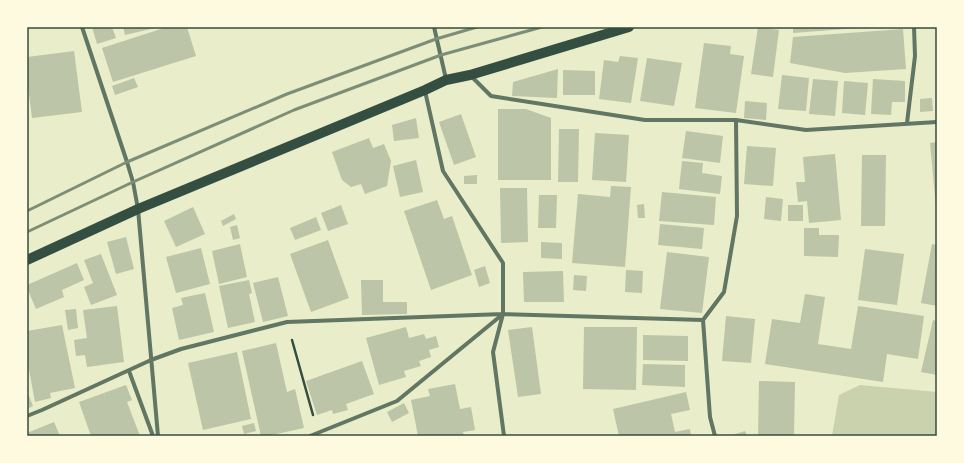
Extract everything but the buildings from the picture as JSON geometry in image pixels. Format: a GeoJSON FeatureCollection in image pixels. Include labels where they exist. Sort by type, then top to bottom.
{"type":"FeatureCollection","features":[{"type":"Feature","properties":{"kind":"main road"},"geometry":{"type":"LineString","coordinates":[[27,260],[138,209],[446,80],[629,27]]}},
{"type":"Feature","properties":{"kind":"street"},"geometry":{"type":"LineString","coordinates":[[82,27],[133,182],[138,209],[158,436]]}},
{"type":"Feature","properties":{"kind":"street"},"geometry":{"type":"LineString","coordinates":[[434,27],[446,80]]}},
{"type":"Feature","properties":{"kind":"street"},"geometry":{"type":"LineString","coordinates":[[907,124],[915,56],[914,27]]}},
{"type":"Feature","properties":{"kind":"street"},"geometry":{"type":"LineString","coordinates":[[470,74],[491,96],[645,120],[736,120],[806,130],[937,122]]}},
{"type":"Feature","properties":{"kind":"street"},"geometry":{"type":"LineString","coordinates":[[425,90],[443,172],[503,263],[503,314],[494,352],[504,436]]}},
{"type":"Feature","properties":{"kind":"street"},"geometry":{"type":"LineString","coordinates":[[715,436],[710,418],[703,320],[724,292],[737,216],[736,120]]}},
{"type":"Feature","properties":{"kind":"street"},"geometry":{"type":"LineString","coordinates":[[27,416],[151,360],[182,349],[287,322],[503,314],[703,320]]}},
{"type":"Feature","properties":{"kind":"street"},"geometry":{"type":"LineString","coordinates":[[310,436],[397,401],[503,314]]}},
{"type":"Feature","properties":{"kind":"street"},"geometry":{"type":"LineString","coordinates":[[129,371],[153,436]]}},
{"type":"Feature","properties":{"kind":"path"},"geometry":{"type":"LineString","coordinates":[[287,322],[318,433]]}},
{"type":"Feature","properties":{"kind":"green space"},"geometry":{"type":"Polygon","coordinates":[[[860,385],[937,392],[937,436],[832,436],[839,395],[860,385]]]}},
{"type":"Feature","properties":{"kind":"railway"},"geometry":{"type":"LineString","coordinates":[[27,211],[127,162],[287,94],[436,39],[477,27]]}},
{"type":"Feature","properties":{"kind":"railway"},"geometry":{"type":"LineString","coordinates":[[27,232],[133,182],[294,110],[441,55],[542,27]]}}]}
